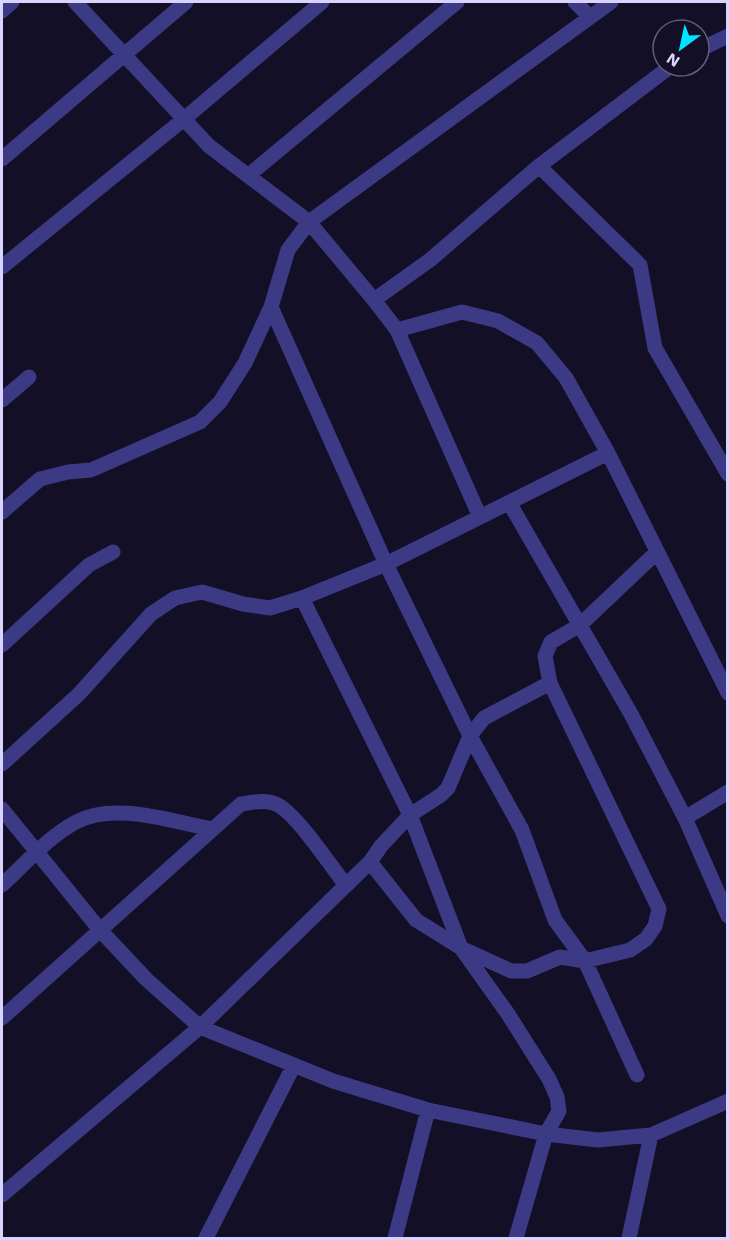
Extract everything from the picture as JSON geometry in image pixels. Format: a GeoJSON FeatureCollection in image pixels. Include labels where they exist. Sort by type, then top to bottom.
{"type":"FeatureCollection","features":[{"type":"Feature","properties":{"kind":"street"},"geometry":{"type":"LineString","coordinates":[[2,11],[12,2]]}},
{"type":"Feature","properties":{"kind":"street"},"geometry":{"type":"LineString","coordinates":[[75,2],[209,146],[309,222],[374,300],[397,330],[480,518]]}},
{"type":"Feature","properties":{"kind":"street"},"geometry":{"type":"LineString","coordinates":[[2,159],[186,2]]}},
{"type":"Feature","properties":{"kind":"street"},"geometry":{"type":"LineString","coordinates":[[2,267],[184,119],[322,2]]}},
{"type":"Feature","properties":{"kind":"street"},"geometry":{"type":"LineString","coordinates":[[249,175],[457,2]]}},
{"type":"Feature","properties":{"kind":"street"},"geometry":{"type":"LineString","coordinates":[[575,2],[589,16]]}},
{"type":"Feature","properties":{"kind":"street"},"geometry":{"type":"LineString","coordinates":[[2,512],[40,479],[68,472],[91,470],[200,422],[220,402],[244,363],[271,308],[288,250],[309,222],[611,2]]}},
{"type":"Feature","properties":{"kind":"street"},"geometry":{"type":"LineString","coordinates":[[711,44],[728,36]]}},
{"type":"Feature","properties":{"kind":"street"},"geometry":{"type":"LineString","coordinates":[[374,300],[430,260],[539,166],[654,78]]}},
{"type":"Feature","properties":{"kind":"street"},"geometry":{"type":"LineString","coordinates":[[539,166],[640,265],[655,348],[728,474]]}},
{"type":"Feature","properties":{"kind":"street"},"geometry":{"type":"LineString","coordinates":[[271,308],[386,564],[470,736],[522,830],[555,920],[585,961],[637,1075]]}},
{"type":"Feature","properties":{"kind":"street"},"geometry":{"type":"LineString","coordinates":[[397,330],[462,312],[498,321],[537,343],[566,378],[608,453],[728,693]]}},
{"type":"Feature","properties":{"kind":"street"},"geometry":{"type":"LineString","coordinates":[[2,400],[29,377]]}},
{"type":"Feature","properties":{"kind":"street"},"geometry":{"type":"LineString","coordinates":[[2,764],[79,694],[151,614],[175,598],[202,592],[243,604],[270,608],[302,598],[386,564],[608,453]]}},
{"type":"Feature","properties":{"kind":"street"},"geometry":{"type":"LineString","coordinates":[[510,504],[609,674],[685,818],[728,916]]}},
{"type":"Feature","properties":{"kind":"street"},"geometry":{"type":"LineString","coordinates":[[2,645],[89,565],[113,552]]}},
{"type":"Feature","properties":{"kind":"street"},"geometry":{"type":"LineString","coordinates":[[370,862],[416,920],[461,948],[510,971],[527,971],[560,957],[585,961],[630,950],[646,939],[655,926],[659,909],[550,683],[545,666],[547,648],[551,642],[580,625],[657,552]]}},
{"type":"Feature","properties":{"kind":"street"},"geometry":{"type":"LineString","coordinates":[[302,598],[410,815],[461,948],[508,1014],[549,1079],[559,1112],[554,1124],[546,1134],[516,1239]]}},
{"type":"Feature","properties":{"kind":"street"},"geometry":{"type":"LineString","coordinates":[[2,1195],[200,1027],[370,862],[381,846],[410,815],[441,795],[448,788],[470,736],[484,718],[550,683]]}},
{"type":"Feature","properties":{"kind":"street"},"geometry":{"type":"LineString","coordinates":[[685,818],[728,792]]}},
{"type":"Feature","properties":{"kind":"street"},"geometry":{"type":"LineString","coordinates":[[2,1018],[241,804],[260,801],[277,804],[290,814],[345,884]]}},
{"type":"Feature","properties":{"kind":"street"},"geometry":{"type":"LineString","coordinates":[[2,809],[100,930],[200,1027],[333,1081],[428,1110],[546,1134],[598,1140],[651,1135],[728,1101]]}},
{"type":"Feature","properties":{"kind":"street"},"geometry":{"type":"LineString","coordinates":[[2,885],[58,834],[78,821],[100,815],[131,814],[213,830]]}},
{"type":"Feature","properties":{"kind":"street"},"geometry":{"type":"LineString","coordinates":[[206,1239],[294,1065]]}},
{"type":"Feature","properties":{"kind":"street"},"geometry":{"type":"LineString","coordinates":[[395,1239],[428,1110]]}},
{"type":"Feature","properties":{"kind":"street"},"geometry":{"type":"LineString","coordinates":[[629,1239],[651,1135]]}}]}
